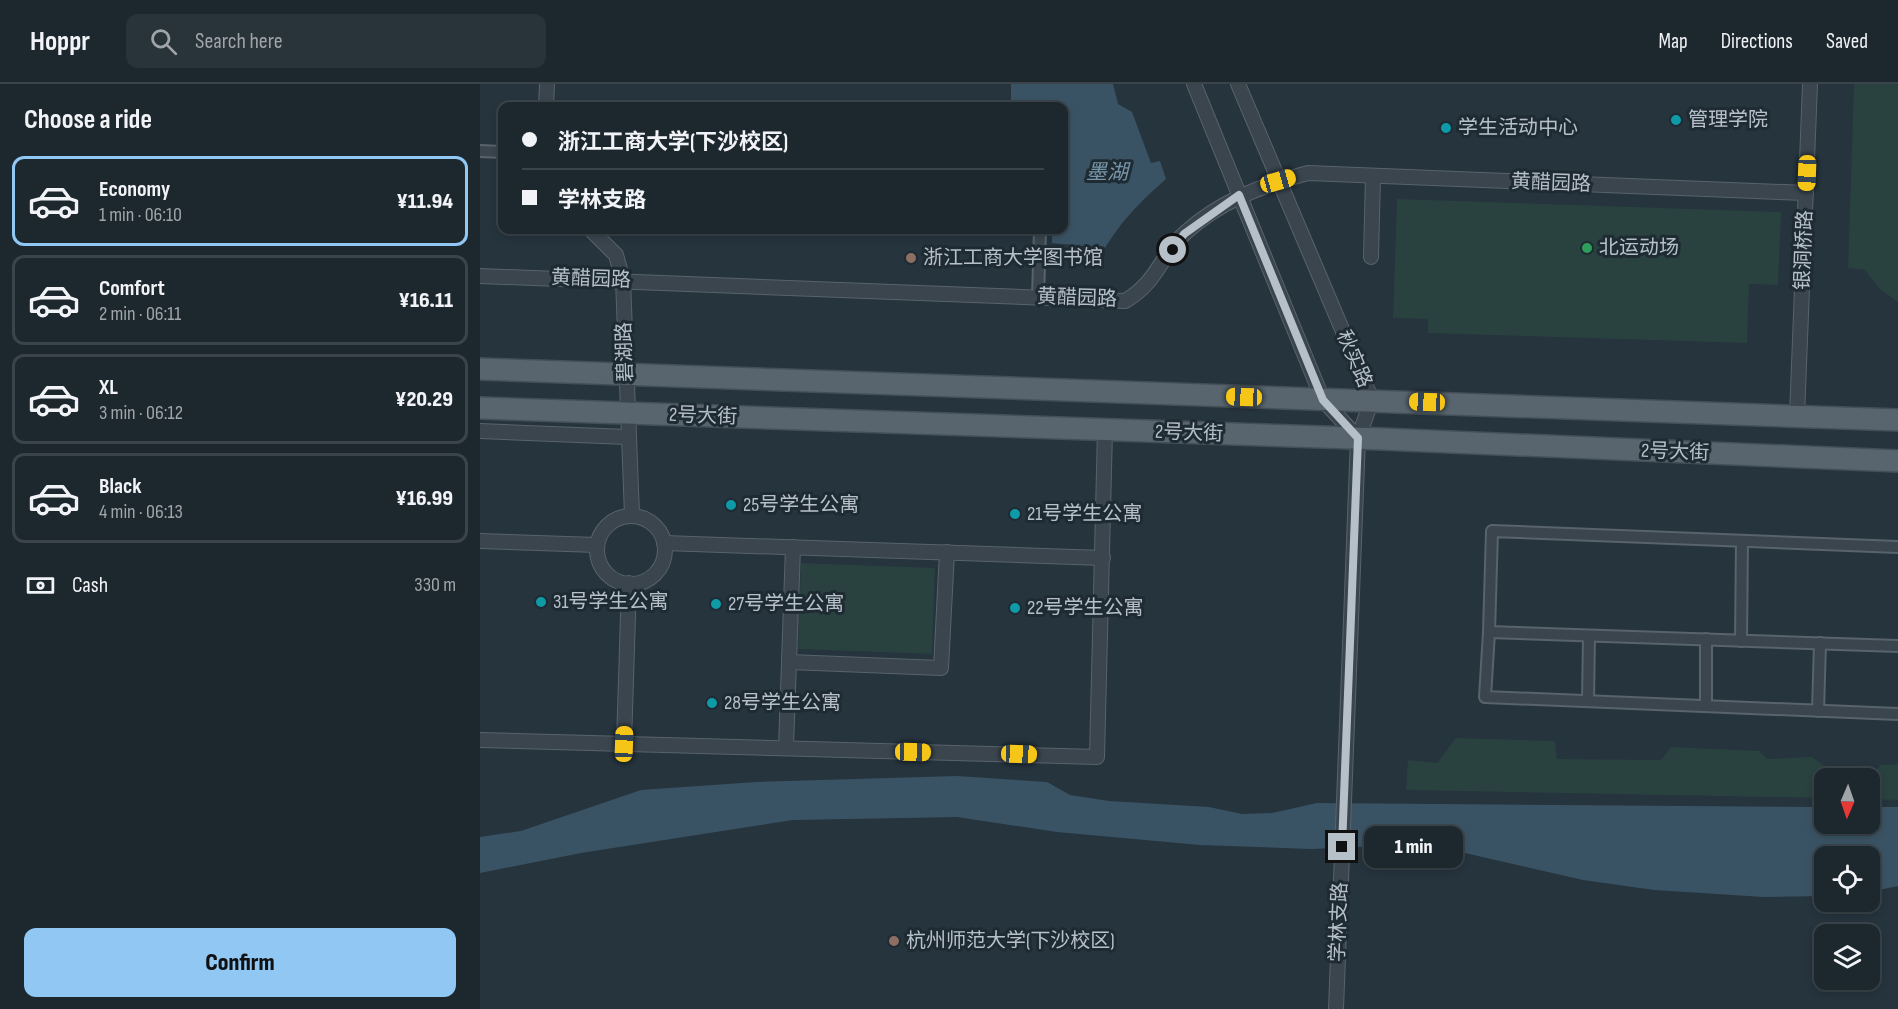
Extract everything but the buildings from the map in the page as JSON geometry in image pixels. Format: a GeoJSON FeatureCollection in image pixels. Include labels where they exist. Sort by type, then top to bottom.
{"type":"FeatureCollection","features":[{"type":"Feature","properties":{"kind":"main road","name":"2号大街"},"geometry":{"type":"LineString","coordinates":[[480,369],[1898,420]]}},
{"type":"Feature","properties":{"kind":"main road","name":"2号大街"},"geometry":{"type":"LineString","coordinates":[[480,408],[1358,438],[1898,461]]}},
{"type":"Feature","properties":{"kind":"street"},"geometry":{"type":"LineString","coordinates":[[546,102],[547,84]]}},
{"type":"Feature","properties":{"kind":"street"},"geometry":{"type":"LineString","coordinates":[[1194,84],[1323,400],[1358,438]]}},
{"type":"Feature","properties":{"kind":"street","name":"秋实路"},"geometry":{"type":"LineString","coordinates":[[1238,84],[1372,400],[1358,438]]}},
{"type":"Feature","properties":{"kind":"street","name":"银洞桥路"},"geometry":{"type":"LineString","coordinates":[[1797,416],[1810,84]]}},
{"type":"Feature","properties":{"kind":"street"},"geometry":{"type":"LineString","coordinates":[[480,151],[498,152]]}},
{"type":"Feature","properties":{"kind":"street","name":"黄醋园路"},"geometry":{"type":"LineString","coordinates":[[480,276],[1125,301],[1142,291],[1184,234],[1239,195],[1308,173],[1806,193]]}},
{"type":"Feature","properties":{"kind":"street"},"geometry":{"type":"LineString","coordinates":[[1371,257],[1373,176]]}},
{"type":"Feature","properties":{"kind":"street","name":"碧湖路"},"geometry":{"type":"LineString","coordinates":[[595,234],[616,255],[622,280],[632,515]]}},
{"type":"Feature","properties":{"kind":"street"},"geometry":{"type":"LineString","coordinates":[[1038,297],[1040,234]]}},
{"type":"Feature","properties":{"kind":"street"},"geometry":{"type":"LineString","coordinates":[[480,740],[1097,757],[1105,430]]}},
{"type":"Feature","properties":{"kind":"street"},"geometry":{"type":"LineString","coordinates":[[480,432],[627,437]]}},
{"type":"Feature","properties":{"kind":"street","name":"学林支路"},"geometry":{"type":"LineString","coordinates":[[1336,1009],[1358,438]]}},
{"type":"Feature","properties":{"kind":"street"},"geometry":{"type":"LineString","coordinates":[[632,515],[653,524],[664,543],[664,554],[655,574],[645,580],[629,583],[613,579],[599,562],[597,545],[603,530],[611,522],[632,515]]}},
{"type":"Feature","properties":{"kind":"street"},"geometry":{"type":"LineString","coordinates":[[1898,547],[1492,531],[1485,697],[1898,714]]}},
{"type":"Feature","properties":{"kind":"street"},"geometry":{"type":"LineString","coordinates":[[480,541],[597,545]]}},
{"type":"Feature","properties":{"kind":"street"},"geometry":{"type":"LineString","coordinates":[[1741,641],[1742,541]]}},
{"type":"Feature","properties":{"kind":"street"},"geometry":{"type":"LineString","coordinates":[[664,543],[1103,558]]}},
{"type":"Feature","properties":{"kind":"street"},"geometry":{"type":"LineString","coordinates":[[786,748],[793,547]]}},
{"type":"Feature","properties":{"kind":"street"},"geometry":{"type":"LineString","coordinates":[[789,662],[941,668],[947,552]]}},
{"type":"Feature","properties":{"kind":"street"},"geometry":{"type":"LineString","coordinates":[[624,744],[629,583]]}},
{"type":"Feature","properties":{"kind":"street"},"geometry":{"type":"LineString","coordinates":[[1489,632],[1898,646]]}},
{"type":"Feature","properties":{"kind":"street"},"geometry":{"type":"LineString","coordinates":[[1588,701],[1589,636]]}},
{"type":"Feature","properties":{"kind":"street"},"geometry":{"type":"LineString","coordinates":[[1706,639],[1706,706]]}},
{"type":"Feature","properties":{"kind":"street"},"geometry":{"type":"LineString","coordinates":[[1818,711],[1820,643]]}},
{"type":"Feature","properties":{"kind":"green space"},"geometry":{"type":"Polygon","coordinates":[[[1854,84],[1898,84],[1898,302],[1880,289],[1865,270],[1848,268],[1854,84]]]}},
{"type":"Feature","properties":{"kind":"green space","name":"北运动场"},"geometry":{"type":"Polygon","coordinates":[[[1397,199],[1781,212],[1778,285],[1749,284],[1747,343],[1428,333],[1428,319],[1393,318],[1397,199]]]}},
{"type":"Feature","properties":{"kind":"green space"},"geometry":{"type":"Polygon","coordinates":[[[801,563],[935,568],[932,654],[798,649],[801,563]]]}},
{"type":"Feature","properties":{"kind":"green space"},"geometry":{"type":"Polygon","coordinates":[[[1456,738],[1555,741],[1557,759],[1661,760],[1671,747],[1759,751],[1767,759],[1812,757],[1827,768],[1814,768],[1814,798],[1406,790],[1408,760],[1437,763],[1456,738]]]}},
{"type":"Feature","properties":{"kind":"green space"},"geometry":{"type":"Polygon","coordinates":[[[1898,764],[1898,800],[1880,799],[1880,768],[1878,768],[1880,765],[1898,764]]]}},
{"type":"Feature","properties":{"kind":"water","name":"墨湖"},"geometry":{"type":"Polygon","coordinates":[[[1011,84],[1113,84],[1118,104],[1132,112],[1151,163],[1160,161],[1166,179],[1132,211],[1105,248],[1052,243],[1052,234],[1068,234],[1068,102],[1011,101],[1011,84]]]}},
{"type":"Feature","properties":{"kind":"water"},"geometry":{"type":"Polygon","coordinates":[[[957,776],[1047,782],[1070,795],[1109,801],[1209,807],[1242,814],[1272,813],[1317,803],[1814,807],[1814,834],[1880,834],[1880,807],[1898,807],[1898,886],[1880,890],[1880,846],[1814,846],[1814,896],[1764,897],[1654,890],[1583,880],[1465,853],[1380,846],[1311,849],[1200,845],[1057,832],[957,817],[793,820],[581,853],[480,873],[480,837],[521,831],[641,790],[756,782],[957,776]]]}},
{"type":"Feature","properties":{"kind":"place","name":"管理学院"},"geometry":{"type":"Point","coordinates":[1676,120]}},
{"type":"Feature","properties":{"kind":"place","name":"学生活动中心"},"geometry":{"type":"Point","coordinates":[1446,128]}},
{"type":"Feature","properties":{"kind":"place","name":"北运动场"},"geometry":{"type":"Point","coordinates":[1587,248]}},
{"type":"Feature","properties":{"kind":"place","name":"浙江工商大学图书馆"},"geometry":{"type":"Point","coordinates":[911,258]}},
{"type":"Feature","properties":{"kind":"place","name":"25号学生公寓"},"geometry":{"type":"Point","coordinates":[731,505]}},
{"type":"Feature","properties":{"kind":"place","name":"21号学生公寓"},"geometry":{"type":"Point","coordinates":[1015,514]}},
{"type":"Feature","properties":{"kind":"place","name":"31号学生公寓"},"geometry":{"type":"Point","coordinates":[541,602]}},
{"type":"Feature","properties":{"kind":"place","name":"27号学生公寓"},"geometry":{"type":"Point","coordinates":[716,604]}},
{"type":"Feature","properties":{"kind":"place","name":"22号学生公寓"},"geometry":{"type":"Point","coordinates":[1015,608]}},
{"type":"Feature","properties":{"kind":"place","name":"28号学生公寓"},"geometry":{"type":"Point","coordinates":[712,703]}},
{"type":"Feature","properties":{"kind":"place","name":"杭州师范大学(下沙校区)"},"geometry":{"type":"Point","coordinates":[894,941]}},
{"type":"Feature","properties":{"kind":"route"},"geometry":{"type":"LineString","coordinates":[[1173,250],[1184,234],[1239,195],[1323,400],[1358,438],[1342,847]]}}]}
